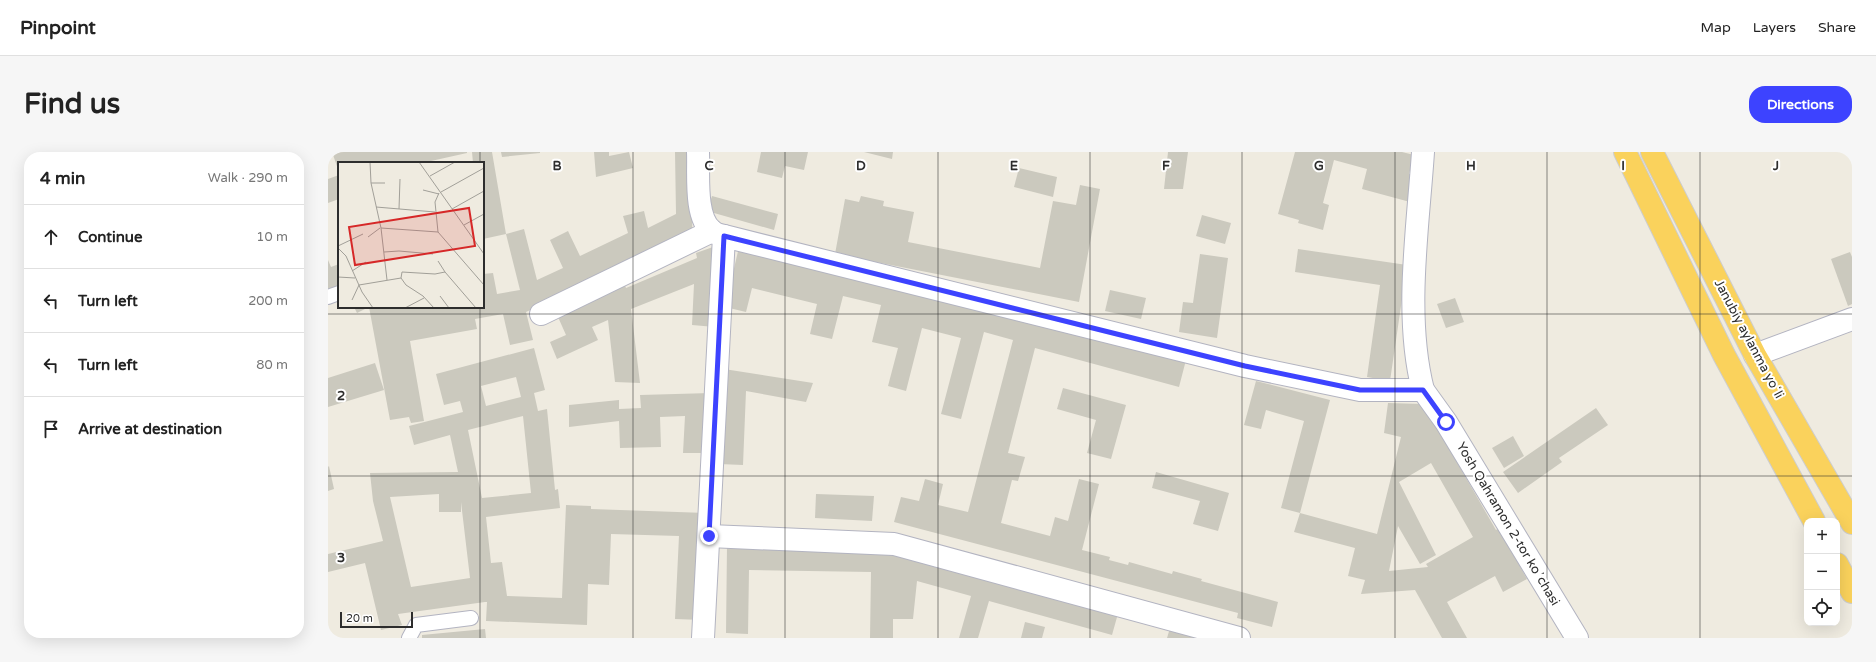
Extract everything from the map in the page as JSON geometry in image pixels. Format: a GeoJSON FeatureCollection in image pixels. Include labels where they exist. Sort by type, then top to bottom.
{"type":"FeatureCollection","features":[{"type":"Feature","properties":{"kind":"highway"},"geometry":{"type":"LineString","coordinates":[[1625,152],[1724,355],[1812,518]]}},
{"type":"Feature","properties":{"kind":"highway","name":"Janubiy aylanma yoʻli"},"geometry":{"type":"LineString","coordinates":[[1652,152],[1755,355],[1852,523]]}},
{"type":"Feature","properties":{"kind":"highway"},"geometry":{"type":"LineString","coordinates":[[1840,570],[1852,592]]}},
{"type":"Feature","properties":{"kind":"street"},"geometry":{"type":"LineString","coordinates":[[698,152],[699,192],[702,218],[718,234],[1245,366],[1360,390],[1423,390],[1417,366],[1413,303],[1423,152]]}},
{"type":"Feature","properties":{"kind":"street"},"geometry":{"type":"LineString","coordinates":[[541,314],[718,234]]}},
{"type":"Feature","properties":{"kind":"street"},"geometry":{"type":"LineString","coordinates":[[703,638],[709,536],[718,234]]}},
{"type":"Feature","properties":{"kind":"street"},"geometry":{"type":"LineString","coordinates":[[1755,355],[1852,319]]}},
{"type":"Feature","properties":{"kind":"street","name":"Yosh Qahramon 2-tor koʼchasi"},"geometry":{"type":"LineString","coordinates":[[1423,390],[1446,422],[1577,638]]}},
{"type":"Feature","properties":{"kind":"street"},"geometry":{"type":"LineString","coordinates":[[709,536],[894,544],[1239,638]]}},
{"type":"Feature","properties":{"kind":"lane"},"geometry":{"type":"LineString","coordinates":[[328,297],[338,293]]}},
{"type":"Feature","properties":{"kind":"lane"},"geometry":{"type":"LineString","coordinates":[[409,638],[416,625],[471,618]]}},
{"type":"Feature","properties":{"kind":"building"},"geometry":{"type":"Polygon","coordinates":[[[332,152],[467,152],[426,162],[338,162],[338,169],[332,152]]]}},
{"type":"Feature","properties":{"kind":"building"},"geometry":{"type":"Polygon","coordinates":[[[472,152],[492,152],[506,234],[484,239],[484,162],[473,162],[472,152]]]}},
{"type":"Feature","properties":{"kind":"building"},"geometry":{"type":"Polygon","coordinates":[[[501,152],[540,152],[540,153],[502,157],[501,152]]]}},
{"type":"Feature","properties":{"kind":"building"},"geometry":{"type":"Polygon","coordinates":[[[594,152],[609,152],[609,156],[629,152],[633,168],[596,177],[594,152]]]}},
{"type":"Feature","properties":{"kind":"building"},"geometry":{"type":"Polygon","coordinates":[[[675,152],[694,152],[692,233],[526,312],[533,340],[510,345],[503,314],[475,319],[477,329],[410,341],[424,421],[411,423],[409,417],[390,420],[369,308],[484,308],[484,274],[493,273],[497,294],[520,290],[506,234],[524,229],[537,280],[563,268],[550,240],[568,231],[580,256],[628,233],[623,216],[644,211],[648,228],[676,214],[675,152]]]}},
{"type":"Feature","properties":{"kind":"building"},"geometry":{"type":"Polygon","coordinates":[[[761,152],[808,152],[804,170],[785,166],[782,178],[757,172],[761,152]]]}},
{"type":"Feature","properties":{"kind":"building"},"geometry":{"type":"Polygon","coordinates":[[[864,152],[893,152],[892,159],[864,152]]]}},
{"type":"Feature","properties":{"kind":"building"},"geometry":{"type":"Polygon","coordinates":[[[1168,152],[1188,152],[1183,189],[1164,189],[1168,152]]]}},
{"type":"Feature","properties":{"kind":"building"},"geometry":{"type":"Polygon","coordinates":[[[1295,152],[1402,152],[1414,155],[1409,174],[1417,176],[1410,202],[1362,189],[1367,169],[1334,160],[1323,203],[1329,205],[1323,230],[1298,223],[1299,220],[1278,214],[1295,152]]]}},
{"type":"Feature","properties":{"kind":"building"},"geometry":{"type":"Polygon","coordinates":[[[1019,168],[1057,177],[1053,197],[1014,187],[1019,168]]]}},
{"type":"Feature","properties":{"kind":"building"},"geometry":{"type":"Polygon","coordinates":[[[338,175],[338,199],[328,203],[328,179],[338,175]]]}},
{"type":"Feature","properties":{"kind":"building"},"geometry":{"type":"Polygon","coordinates":[[[1080,185],[1100,189],[1079,302],[835,254],[845,199],[859,202],[861,196],[884,201],[883,206],[914,212],[908,242],[1040,268],[1053,201],[1076,205],[1080,185]]]}},
{"type":"Feature","properties":{"kind":"building"},"geometry":{"type":"Polygon","coordinates":[[[712,196],[778,214],[774,230],[707,211],[712,196]]]}},
{"type":"Feature","properties":{"kind":"building"},"geometry":{"type":"Polygon","coordinates":[[[1202,215],[1231,223],[1225,244],[1196,236],[1202,215]]]}},
{"type":"Feature","properties":{"kind":"building"},"geometry":{"type":"Polygon","coordinates":[[[713,247],[715,327],[692,325],[694,284],[631,309],[640,383],[615,382],[608,320],[592,327],[598,340],[557,359],[550,342],[566,335],[558,317],[624,283],[626,288],[697,258],[696,253],[713,247]]]}},
{"type":"Feature","properties":{"kind":"building"},"geometry":{"type":"Polygon","coordinates":[[[739,247],[1186,360],[1179,387],[1035,348],[1008,453],[1025,457],[1018,481],[1012,480],[1001,523],[1050,536],[1055,517],[1068,521],[1079,479],[1099,484],[1082,550],[1110,557],[1109,560],[1128,565],[1129,562],[1172,574],[1173,571],[1202,579],[1201,581],[1278,602],[1272,627],[1237,618],[1238,613],[894,522],[901,497],[919,501],[925,479],[943,484],[938,505],[968,512],[1013,340],[984,332],[961,419],[941,414],[961,338],[922,328],[906,391],[888,386],[898,348],[872,342],[881,305],[843,296],[832,339],[810,334],[817,304],[752,288],[746,312],[725,307],[739,247]]]}},
{"type":"Feature","properties":{"kind":"building"},"geometry":{"type":"Polygon","coordinates":[[[1298,249],[1407,265],[1390,381],[1367,377],[1380,285],[1295,272],[1298,249]]]}},
{"type":"Feature","properties":{"kind":"building"},"geometry":{"type":"Polygon","coordinates":[[[1850,252],[1852,257],[1852,304],[1848,306],[1831,259],[1850,252]]]}},
{"type":"Feature","properties":{"kind":"building"},"geometry":{"type":"Polygon","coordinates":[[[1200,254],[1228,258],[1217,338],[1179,332],[1183,302],[1193,303],[1200,254]]]}},
{"type":"Feature","properties":{"kind":"building"},"geometry":{"type":"Polygon","coordinates":[[[328,260],[331,267],[338,264],[338,291],[328,296],[328,260]]]}},
{"type":"Feature","properties":{"kind":"building"},"geometry":{"type":"Polygon","coordinates":[[[1110,290],[1146,298],[1141,319],[1105,311],[1110,290]]]}},
{"type":"Feature","properties":{"kind":"building"},"geometry":{"type":"Polygon","coordinates":[[[1455,298],[1464,322],[1446,328],[1437,304],[1455,298]]]}},
{"type":"Feature","properties":{"kind":"building"},"geometry":{"type":"Polygon","coordinates":[[[354,308],[367,308],[357,313],[354,308]]]}},
{"type":"Feature","properties":{"kind":"building"},"geometry":{"type":"Polygon","coordinates":[[[534,348],[545,390],[534,393],[538,411],[547,409],[555,490],[558,489],[560,508],[486,517],[491,563],[502,562],[507,596],[562,598],[566,505],[591,506],[591,509],[706,513],[702,620],[675,619],[679,536],[611,534],[609,585],[588,584],[587,625],[486,621],[487,602],[485,602],[398,614],[402,625],[381,630],[365,563],[328,572],[328,554],[383,541],[373,501],[370,473],[458,472],[450,435],[414,445],[409,426],[463,412],[460,401],[444,405],[436,374],[534,348]],[[516,377],[481,386],[486,406],[521,397],[516,377]],[[523,416],[468,430],[482,498],[531,493],[523,416]],[[439,494],[390,497],[411,587],[470,578],[461,502],[461,512],[439,512],[439,494]]]}},
{"type":"Feature","properties":{"kind":"building"},"geometry":{"type":"Polygon","coordinates":[[[375,363],[384,390],[328,407],[328,378],[375,363]]]}},
{"type":"Feature","properties":{"kind":"building"},"geometry":{"type":"Polygon","coordinates":[[[724,369],[813,383],[806,402],[746,391],[743,465],[719,464],[724,369]]]}},
{"type":"Feature","properties":{"kind":"building"},"geometry":{"type":"Polygon","coordinates":[[[1256,381],[1330,400],[1300,513],[1281,508],[1304,421],[1266,410],[1261,429],[1244,425],[1256,381]]]}},
{"type":"Feature","properties":{"kind":"building"},"geometry":{"type":"Polygon","coordinates":[[[1063,388],[1126,405],[1111,459],[1087,453],[1096,420],[1057,409],[1063,388]]]}},
{"type":"Feature","properties":{"kind":"building"},"geometry":{"type":"Polygon","coordinates":[[[711,393],[709,453],[683,453],[685,416],[660,417],[661,447],[620,448],[619,421],[569,427],[569,405],[619,400],[619,409],[641,408],[640,395],[711,393]]]}},
{"type":"Feature","properties":{"kind":"building"},"geometry":{"type":"Polygon","coordinates":[[[1388,403],[1423,404],[1447,445],[1452,443],[1463,461],[1458,464],[1496,530],[1499,528],[1527,579],[1503,592],[1495,576],[1447,602],[1467,638],[1442,638],[1415,590],[1361,594],[1365,580],[1348,576],[1355,548],[1294,532],[1300,513],[1377,534],[1401,437],[1384,433],[1388,403]],[[1431,463],[1399,482],[1436,555],[1420,564],[1398,526],[1389,571],[1428,567],[1426,564],[1473,537],[1431,463]]]}},
{"type":"Feature","properties":{"kind":"building"},"geometry":{"type":"Polygon","coordinates":[[[1596,408],[1608,425],[1559,458],[1562,462],[1518,493],[1503,472],[1596,408]]]}},
{"type":"Feature","properties":{"kind":"building"},"geometry":{"type":"Polygon","coordinates":[[[1513,436],[1524,456],[1504,468],[1492,448],[1513,436]]]}},
{"type":"Feature","properties":{"kind":"building"},"geometry":{"type":"Polygon","coordinates":[[[329,466],[334,489],[328,491],[328,467],[329,466]]]}},
{"type":"Feature","properties":{"kind":"building"},"geometry":{"type":"Polygon","coordinates":[[[1156,472],[1229,493],[1218,531],[1193,524],[1200,501],[1152,488],[1156,472]]]}},
{"type":"Feature","properties":{"kind":"building"},"geometry":{"type":"Polygon","coordinates":[[[816,494],[874,496],[872,521],[815,518],[816,494]]]}},
{"type":"Feature","properties":{"kind":"building"},"geometry":{"type":"Polygon","coordinates":[[[727,546],[894,548],[1119,610],[1112,635],[989,601],[978,638],[959,638],[971,596],[917,581],[913,619],[893,619],[893,638],[870,638],[871,572],[749,570],[748,634],[726,633],[727,546]]]}},
{"type":"Feature","properties":{"kind":"building"},"geometry":{"type":"Polygon","coordinates":[[[1025,622],[1045,627],[1042,638],[1021,638],[1025,622]]]}},
{"type":"Feature","properties":{"kind":"building"},"geometry":{"type":"Polygon","coordinates":[[[1170,628],[1201,638],[1167,638],[1170,628]]]}},
{"type":"Feature","properties":{"kind":"building"},"geometry":{"type":"Polygon","coordinates":[[[485,629],[486,638],[422,638],[422,635],[485,629]]]}},
{"type":"Feature","properties":{"kind":"route"},"geometry":{"type":"LineString","coordinates":[[709,536],[711,466],[724,236],[1245,366],[1360,390],[1423,390],[1446,422]]}}]}
